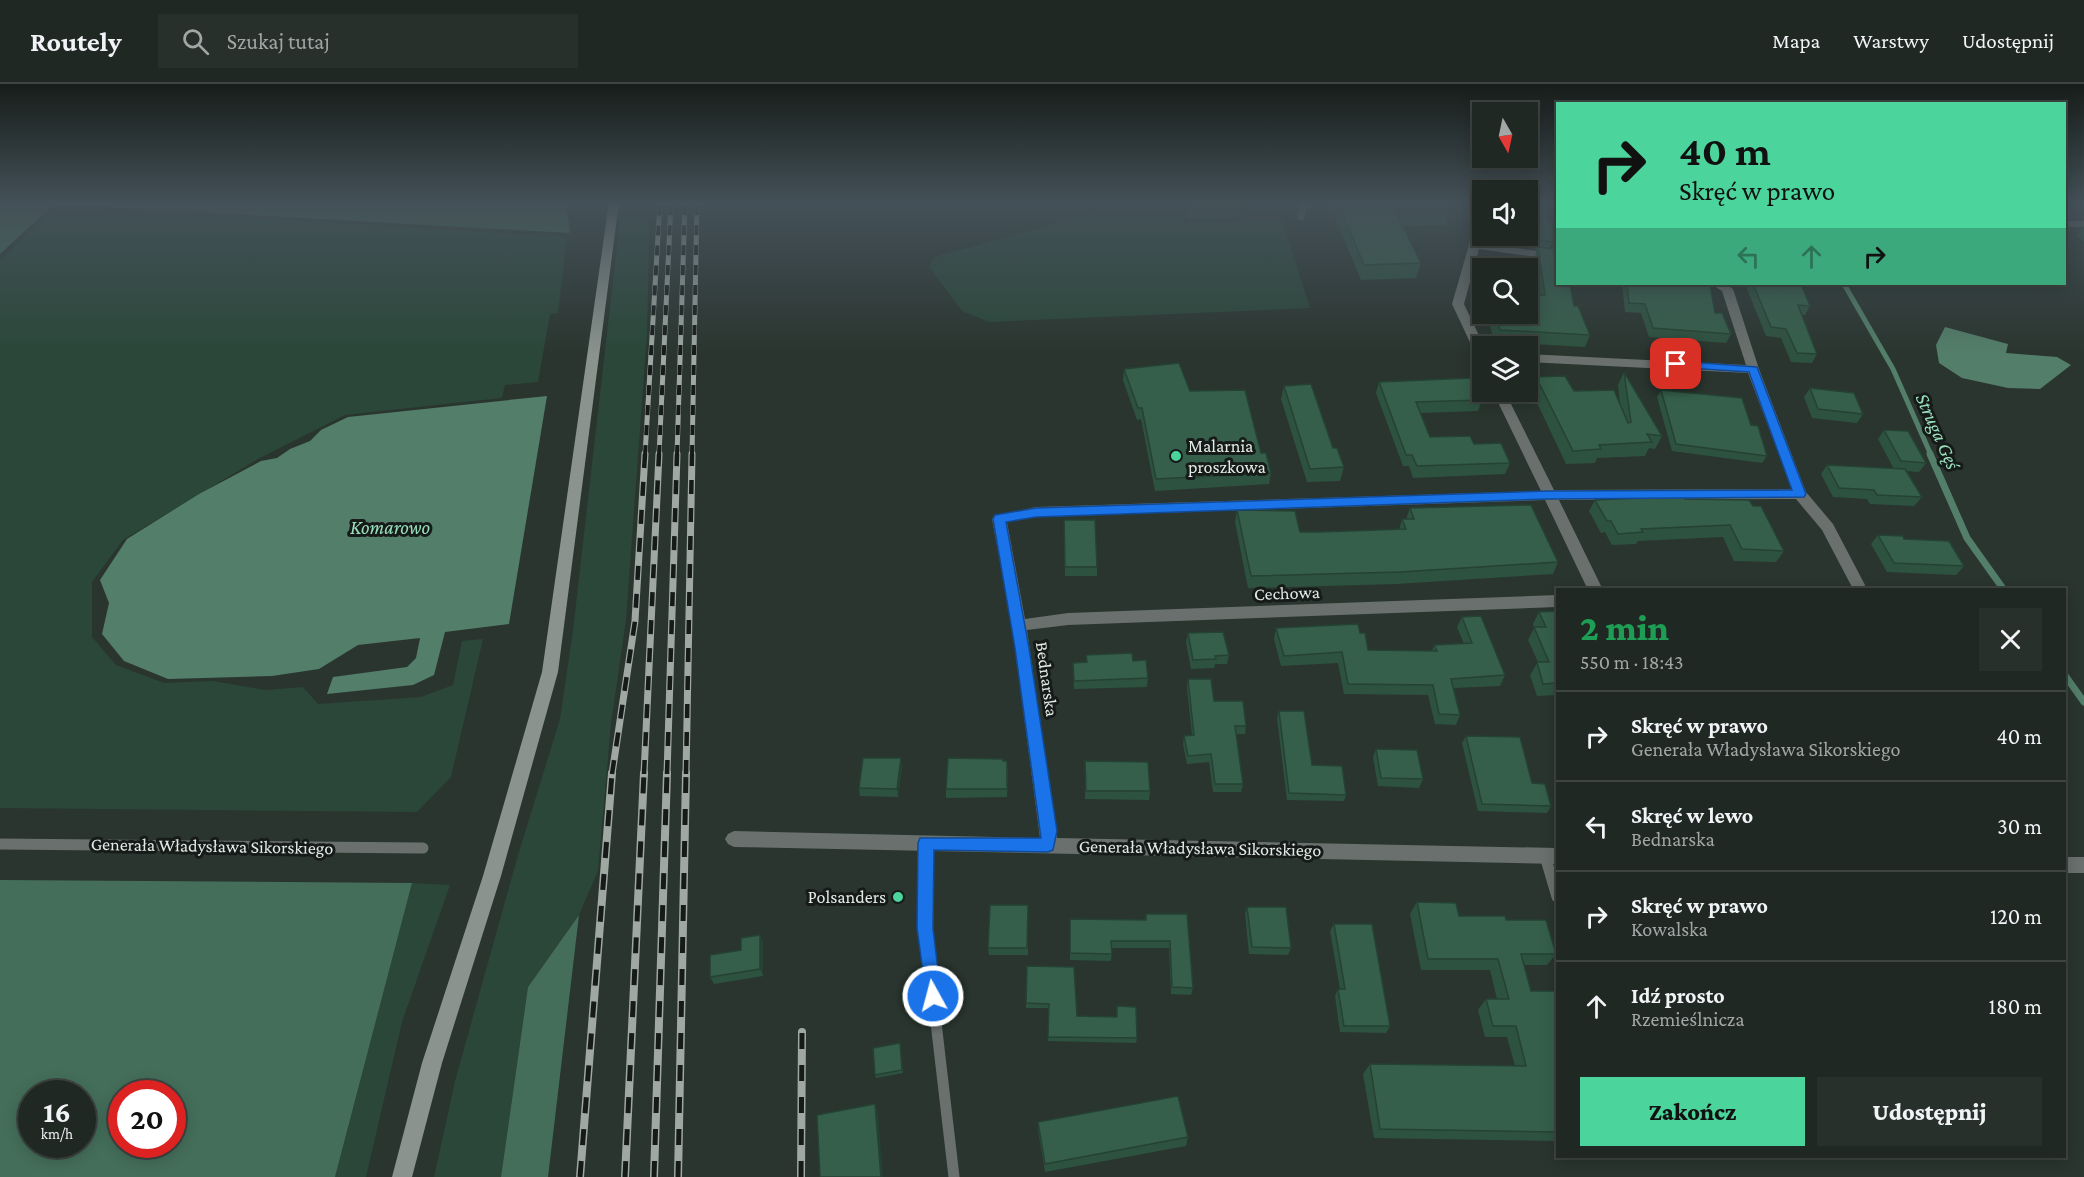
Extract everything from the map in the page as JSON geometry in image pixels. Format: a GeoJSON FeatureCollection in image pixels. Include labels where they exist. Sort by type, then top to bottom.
{"type":"FeatureCollection","features":[{"type":"Feature","properties":{"kind":"street"},"geometry":{"type":"LineString","coordinates":[[402,1177],[432,1063],[492,876],[550,672],[607,253]]}},
{"type":"Feature","properties":{"kind":"street"},"geometry":{"type":"LineString","coordinates":[[1472,253],[1458,304],[1473,336]]}},
{"type":"Feature","properties":{"kind":"street"},"geometry":{"type":"LineString","coordinates":[[1534,253],[1556,256]]}},
{"type":"Feature","properties":{"kind":"street"},"geometry":{"type":"LineString","coordinates":[[1719,285],[1727,289],[1753,369],[1800,494],[1828,527],[1858,585]]}},
{"type":"Feature","properties":{"kind":"street"},"geometry":{"type":"LineString","coordinates":[[1538,359],[1753,369]]}},
{"type":"Feature","properties":{"kind":"street"},"geometry":{"type":"LineString","coordinates":[[1504,402],[1595,588]]}},
{"type":"Feature","properties":{"kind":"street"},"geometry":{"type":"LineString","coordinates":[[1548,495],[1800,494]]}},
{"type":"Feature","properties":{"kind":"street","name":"Bednarska"},"geometry":{"type":"LineString","coordinates":[[1048,845],[1049,831],[1019,625],[999,519],[1036,512],[1548,495]]}},
{"type":"Feature","properties":{"kind":"street","name":"Cechowa"},"geometry":{"type":"LineString","coordinates":[[1019,625],[1068,619],[1556,601]]}},
{"type":"Feature","properties":{"kind":"street","name":"Generała Władysława Sikorskiego"},"geometry":{"type":"LineString","coordinates":[[734,839],[1551,856]]}},
{"type":"Feature","properties":{"kind":"street"},"geometry":{"type":"LineString","coordinates":[[2066,865],[2084,865]]}},
{"type":"Feature","properties":{"kind":"lane"},"geometry":{"type":"LineString","coordinates":[[926,843],[925,928],[954,1177]]}},
{"type":"Feature","properties":{"kind":"lane","name":"Generała Władysława Sikorskiego"},"geometry":{"type":"LineString","coordinates":[[0,844],[423,848]]}},
{"type":"Feature","properties":{"kind":"lane"},"geometry":{"type":"LineString","coordinates":[[1551,856],[1556,890]]}},
{"type":"Feature","properties":{"kind":"shaded area"},"geometry":{"type":"Polygon","coordinates":[[[7,253],[565,253],[558,313],[550,314],[538,382],[505,385],[502,398],[345,415],[258,459],[123,540],[92,582],[92,637],[116,665],[164,683],[213,681],[265,690],[303,687],[318,704],[421,697],[453,685],[462,641],[483,639],[451,777],[417,812],[0,808],[0,260],[7,253]]]}},
{"type":"Feature","properties":{"kind":"shaded area"},"geometry":{"type":"Polygon","coordinates":[[[616,253],[649,253],[647,334],[626,620],[611,724],[598,871],[579,915],[528,987],[501,1177],[434,1177],[455,1081],[518,855],[560,719],[573,630],[616,253]]]}},
{"type":"Feature","properties":{"kind":"shaded area"},"geometry":{"type":"Polygon","coordinates":[[[949,253],[1293,253],[1310,308],[989,322],[962,311],[929,267],[934,257],[949,253]]]}},
{"type":"Feature","properties":{"kind":"shaded area"},"geometry":{"type":"Polygon","coordinates":[[[0,880],[412,883],[335,1177],[0,1177],[0,880]]]}},
{"type":"Feature","properties":{"kind":"shaded area"},"geometry":{"type":"Polygon","coordinates":[[[412,883],[450,885],[402,1022],[366,1177],[335,1177],[412,883]]]}},
{"type":"Feature","properties":{"kind":"shaded area"},"geometry":{"type":"Polygon","coordinates":[[[579,915],[548,1177],[501,1177],[528,987],[579,915]]]}},
{"type":"Feature","properties":{"kind":"water"},"geometry":{"type":"Polygon","coordinates":[[[1945,327],[2008,344],[2006,353],[2057,357],[2071,365],[2040,389],[2008,388],[1962,378],[1939,363],[1936,345],[1945,327]]]}},
{"type":"Feature","properties":{"kind":"water","name":"Komarowo"},"geometry":{"type":"Polygon","coordinates":[[[547,396],[509,624],[445,632],[434,675],[413,685],[327,694],[333,677],[407,667],[416,658],[420,638],[358,645],[319,669],[272,676],[168,679],[124,661],[102,634],[109,603],[100,580],[127,539],[199,494],[261,461],[277,458],[290,449],[310,441],[321,430],[348,417],[547,396]]]}},
{"type":"Feature","properties":{"kind":"building"},"geometry":{"type":"Polygon","coordinates":[[[1359,253],[1416,253],[1421,263],[1364,265],[1359,253]]]}},
{"type":"Feature","properties":{"kind":"building"},"geometry":{"type":"Polygon","coordinates":[[[1539,253],[1554,253],[1556,255],[1556,285],[1570,285],[1574,306],[1578,306],[1590,335],[1500,330],[1498,324],[1538,324],[1538,295],[1545,295],[1539,253]]]}},
{"type":"Feature","properties":{"kind":"building"},"geometry":{"type":"Polygon","coordinates":[[[1627,285],[1710,285],[1715,313],[1722,313],[1731,334],[1653,328],[1645,304],[1629,303],[1627,285]]]}},
{"type":"Feature","properties":{"kind":"building"},"geometry":{"type":"Polygon","coordinates":[[[1753,285],[1801,285],[1810,306],[1798,305],[1817,354],[1797,353],[1786,329],[1771,327],[1753,285]]]}},
{"type":"Feature","properties":{"kind":"building"},"geometry":{"type":"Polygon","coordinates":[[[1179,363],[1190,391],[1245,390],[1261,453],[1266,453],[1271,473],[1156,479],[1142,408],[1138,408],[1124,369],[1179,363]]]}},
{"type":"Feature","properties":{"kind":"building"},"geometry":{"type":"Polygon","coordinates":[[[1624,372],[1662,436],[1647,434],[1652,442],[1599,445],[1601,449],[1573,451],[1538,377],[1565,376],[1574,391],[1614,390],[1628,423],[1631,422],[1624,372]]]}},
{"type":"Feature","properties":{"kind":"building"},"geometry":{"type":"Polygon","coordinates":[[[1472,378],[1472,400],[1416,402],[1430,437],[1470,436],[1474,444],[1501,443],[1510,463],[1417,466],[1412,455],[1406,455],[1379,382],[1472,378]]]}},
{"type":"Feature","properties":{"kind":"building"},"geometry":{"type":"Polygon","coordinates":[[[1311,384],[1333,448],[1337,448],[1344,467],[1310,469],[1284,386],[1311,384]]]}},
{"type":"Feature","properties":{"kind":"building"},"geometry":{"type":"Polygon","coordinates":[[[1810,388],[1854,393],[1863,414],[1818,409],[1810,388]]]}},
{"type":"Feature","properties":{"kind":"building"},"geometry":{"type":"Polygon","coordinates":[[[1661,390],[1742,398],[1751,425],[1758,426],[1767,456],[1676,444],[1661,390]]]}},
{"type":"Feature","properties":{"kind":"building"},"geometry":{"type":"Polygon","coordinates":[[[1884,430],[1908,431],[1926,463],[1901,461],[1884,430]]]}},
{"type":"Feature","properties":{"kind":"building"},"geometry":{"type":"Polygon","coordinates":[[[1827,465],[1905,469],[1922,497],[1877,495],[1874,490],[1839,488],[1827,465]]]}},
{"type":"Feature","properties":{"kind":"building"},"geometry":{"type":"Polygon","coordinates":[[[1683,496],[1685,499],[1749,500],[1753,506],[1761,506],[1784,551],[1742,549],[1730,525],[1641,529],[1643,532],[1618,534],[1611,521],[1607,521],[1595,500],[1683,496]]]}},
{"type":"Feature","properties":{"kind":"building"},"geometry":{"type":"Polygon","coordinates":[[[1531,505],[1558,562],[1400,572],[1251,576],[1237,510],[1295,511],[1300,532],[1320,532],[1406,529],[1402,519],[1414,519],[1410,508],[1531,505]]]}},
{"type":"Feature","properties":{"kind":"building"},"geometry":{"type":"Polygon","coordinates":[[[1064,520],[1095,520],[1097,567],[1065,567],[1064,520]]]}},
{"type":"Feature","properties":{"kind":"building"},"geometry":{"type":"Polygon","coordinates":[[[1878,535],[1949,541],[1964,566],[1894,563],[1878,535]]]}},
{"type":"Feature","properties":{"kind":"building"},"geometry":{"type":"Polygon","coordinates":[[[1556,611],[1556,683],[1543,684],[1537,662],[1549,662],[1534,627],[1546,627],[1539,612],[1556,611]]]}},
{"type":"Feature","properties":{"kind":"building"},"geometry":{"type":"Polygon","coordinates":[[[1481,616],[1505,675],[1451,679],[1460,715],[1439,714],[1433,685],[1348,684],[1342,652],[1284,656],[1276,628],[1358,624],[1360,633],[1365,633],[1368,650],[1437,651],[1434,645],[1472,643],[1462,617],[1481,616]]]}},
{"type":"Feature","properties":{"kind":"building"},"geometry":{"type":"Polygon","coordinates":[[[1223,632],[1229,655],[1215,656],[1216,659],[1193,660],[1188,633],[1223,632]]]}},
{"type":"Feature","properties":{"kind":"building"},"geometry":{"type":"Polygon","coordinates":[[[1132,653],[1133,661],[1146,660],[1148,678],[1074,681],[1073,663],[1087,662],[1086,655],[1132,653]]]}},
{"type":"Feature","properties":{"kind":"building"},"geometry":{"type":"Polygon","coordinates":[[[1188,679],[1211,679],[1214,701],[1243,701],[1246,726],[1235,726],[1243,784],[1215,784],[1211,754],[1188,756],[1184,736],[1194,735],[1188,679]]]}},
{"type":"Feature","properties":{"kind":"building"},"geometry":{"type":"Polygon","coordinates":[[[1279,711],[1304,711],[1312,765],[1342,766],[1346,795],[1289,793],[1279,711]]]}},
{"type":"Feature","properties":{"kind":"building"},"geometry":{"type":"Polygon","coordinates":[[[1466,736],[1520,737],[1532,783],[1545,784],[1551,806],[1482,804],[1466,736]]]}},
{"type":"Feature","properties":{"kind":"building"},"geometry":{"type":"Polygon","coordinates":[[[1376,749],[1417,750],[1423,779],[1381,778],[1376,749]]]}},
{"type":"Feature","properties":{"kind":"building"},"geometry":{"type":"Polygon","coordinates":[[[863,758],[901,758],[897,789],[859,788],[863,758]]]}},
{"type":"Feature","properties":{"kind":"building"},"geometry":{"type":"Polygon","coordinates":[[[948,758],[1007,761],[1007,789],[946,789],[948,758]]]}},
{"type":"Feature","properties":{"kind":"building"},"geometry":{"type":"Polygon","coordinates":[[[1085,761],[1148,762],[1150,791],[1086,791],[1085,761]]]}},
{"type":"Feature","properties":{"kind":"building"},"geometry":{"type":"Polygon","coordinates":[[[1417,902],[1456,903],[1459,916],[1505,916],[1506,920],[1546,920],[1556,954],[1521,954],[1531,991],[1556,991],[1556,1132],[1380,1129],[1370,1064],[1526,1066],[1516,1026],[1493,1026],[1486,999],[1509,999],[1498,959],[1428,959],[1417,902]]]}},
{"type":"Feature","properties":{"kind":"building"},"geometry":{"type":"Polygon","coordinates":[[[990,905],[1028,905],[1027,948],[988,948],[990,905]]]}},
{"type":"Feature","properties":{"kind":"building"},"geometry":{"type":"Polygon","coordinates":[[[1247,907],[1286,907],[1291,948],[1252,947],[1247,907]]]}},
{"type":"Feature","properties":{"kind":"building"},"geometry":{"type":"Polygon","coordinates":[[[1146,914],[1187,914],[1193,988],[1172,987],[1170,941],[1111,941],[1112,954],[1070,953],[1070,919],[1146,920],[1146,914]]]}},
{"type":"Feature","properties":{"kind":"building"},"geometry":{"type":"Polygon","coordinates":[[[1334,924],[1372,924],[1390,1026],[1344,1026],[1338,989],[1345,989],[1334,924]]]}},
{"type":"Feature","properties":{"kind":"building"},"geometry":{"type":"Polygon","coordinates":[[[760,935],[760,969],[710,977],[710,955],[741,950],[741,938],[760,935]]]}},
{"type":"Feature","properties":{"kind":"building"},"geometry":{"type":"Polygon","coordinates":[[[1027,966],[1074,967],[1077,1016],[1117,1017],[1117,1006],[1136,1007],[1137,1038],[1048,1037],[1049,1004],[1026,1003],[1027,966]]]}},
{"type":"Feature","properties":{"kind":"building"},"geometry":{"type":"Polygon","coordinates":[[[900,1043],[902,1070],[875,1075],[873,1048],[900,1043]]]}},
{"type":"Feature","properties":{"kind":"building"},"geometry":{"type":"Polygon","coordinates":[[[1178,1096],[1188,1137],[1045,1164],[1038,1122],[1178,1096]]]}},
{"type":"Feature","properties":{"kind":"building"},"geometry":{"type":"Polygon","coordinates":[[[875,1104],[881,1177],[820,1177],[817,1115],[875,1104]]]}},
{"type":"Feature","properties":{"kind":"waterway","name":"Struga Gęś"},"geometry":{"type":"LineString","coordinates":[[1845,285],[1893,369],[1931,455]]}},
{"type":"Feature","properties":{"kind":"waterway","name":"Struga Gęś"},"geometry":{"type":"LineString","coordinates":[[1930,454],[1967,538],[2003,588]]}},
{"type":"Feature","properties":{"kind":"waterway","name":"Struga Gęś"},"geometry":{"type":"LineString","coordinates":[[2066,677],[2084,702]]}},
{"type":"Feature","properties":{"kind":"railway"},"geometry":{"type":"LineString","coordinates":[[645,455],[657,253]]}},
{"type":"Feature","properties":{"kind":"railway"},"geometry":{"type":"LineString","coordinates":[[659,455],[669,253]]}},
{"type":"Feature","properties":{"kind":"railway"},"geometry":{"type":"LineString","coordinates":[[677,455],[683,253]]}},
{"type":"Feature","properties":{"kind":"railway"},"geometry":{"type":"LineString","coordinates":[[692,455],[696,253]]}},
{"type":"Feature","properties":{"kind":"railway"},"geometry":{"type":"LineString","coordinates":[[612,774],[635,621],[645,454]]}},
{"type":"Feature","properties":{"kind":"railway"},"geometry":{"type":"LineString","coordinates":[[644,774],[659,454]]}},
{"type":"Feature","properties":{"kind":"railway"},"geometry":{"type":"LineString","coordinates":[[667,774],[677,454]]}},
{"type":"Feature","properties":{"kind":"railway"},"geometry":{"type":"LineString","coordinates":[[686,774],[692,454]]}},
{"type":"Feature","properties":{"kind":"railway"},"geometry":{"type":"LineString","coordinates":[[580,1177],[612,773]]}},
{"type":"Feature","properties":{"kind":"railway"},"geometry":{"type":"LineString","coordinates":[[625,1177],[644,773]]}},
{"type":"Feature","properties":{"kind":"railway"},"geometry":{"type":"LineString","coordinates":[[654,1177],[667,773]]}},
{"type":"Feature","properties":{"kind":"railway"},"geometry":{"type":"LineString","coordinates":[[678,1177],[686,773]]}},
{"type":"Feature","properties":{"kind":"railway"},"geometry":{"type":"LineString","coordinates":[[801,1177],[802,1032]]}},
{"type":"Feature","properties":{"kind":"place","name":"Malarnia proszkowa"},"geometry":{"type":"Point","coordinates":[1176,456]}},
{"type":"Feature","properties":{"kind":"place","name":"Polsanders"},"geometry":{"type":"Point","coordinates":[898,897]}},
{"type":"Feature","properties":{"kind":"route"},"geometry":{"type":"LineString","coordinates":[[933,996],[925,928],[926,843],[1048,845],[1049,831],[1019,625],[999,519],[1036,512],[1548,495],[1800,494],[1753,369],[1676,364]]}}]}
